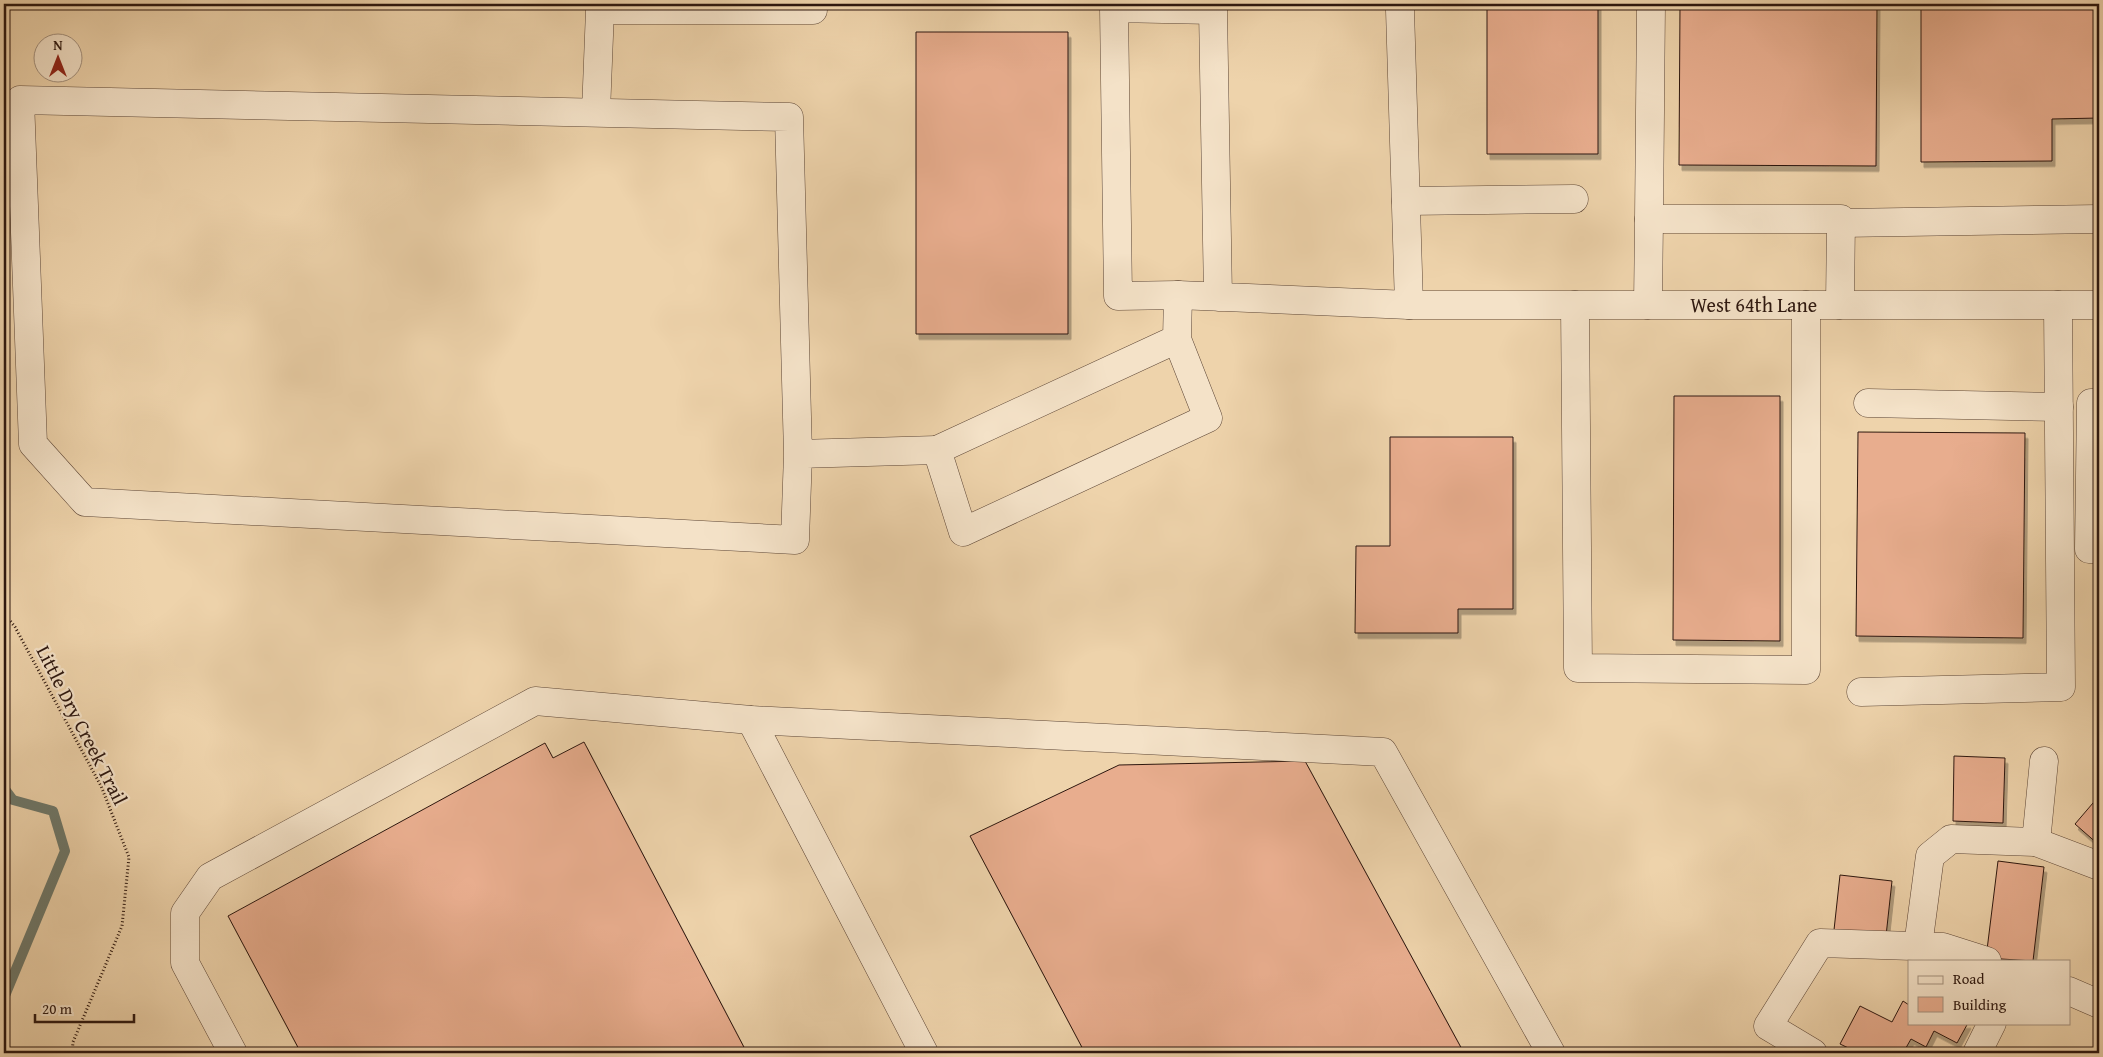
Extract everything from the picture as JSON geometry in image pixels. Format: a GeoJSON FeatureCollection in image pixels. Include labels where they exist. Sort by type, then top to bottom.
{"type":"FeatureCollection","features":[{"type":"Feature","properties":{"kind":"street"},"geometry":{"type":"LineString","coordinates":[[1648,304],[1651,4]]}},
{"type":"Feature","properties":{"kind":"street","name":"West 64th Lane"},"geometry":{"type":"LineString","coordinates":[[1218,297],[1213,10],[1114,8],[1118,296],[1178,295],[1218,297],[1408,304],[2099,305]]}},
{"type":"Feature","properties":{"kind":"street"},"geometry":{"type":"LineString","coordinates":[[596,112],[600,10],[813,10]]}},
{"type":"Feature","properties":{"kind":"street"},"geometry":{"type":"LineString","coordinates":[[1400,10],[1408,304]]}},
{"type":"Feature","properties":{"kind":"street"},"geometry":{"type":"LineString","coordinates":[[20,100],[789,117],[798,454],[795,540],[85,502],[33,444],[20,100]]}},
{"type":"Feature","properties":{"kind":"street"},"geometry":{"type":"LineString","coordinates":[[1406,201],[1574,199]]}},
{"type":"Feature","properties":{"kind":"street"},"geometry":{"type":"LineString","coordinates":[[1649,219],[1841,219],[1841,222],[2099,219]]}},
{"type":"Feature","properties":{"kind":"street"},"geometry":{"type":"LineString","coordinates":[[1840,304],[1841,222]]}},
{"type":"Feature","properties":{"kind":"street"},"geometry":{"type":"LineString","coordinates":[[937,450],[963,532],[1208,418],[1177,339],[1178,295]]}},
{"type":"Feature","properties":{"kind":"street"},"geometry":{"type":"LineString","coordinates":[[1574,304],[1578,668],[1796,670],[1806,670],[1806,304]]}},
{"type":"Feature","properties":{"kind":"street"},"geometry":{"type":"LineString","coordinates":[[1861,692],[2061,687],[2058,305]]}},
{"type":"Feature","properties":{"kind":"street"},"geometry":{"type":"LineString","coordinates":[[798,454],[937,450],[1177,339]]}},
{"type":"Feature","properties":{"kind":"street"},"geometry":{"type":"LineString","coordinates":[[1868,403],[2059,408]]}},
{"type":"Feature","properties":{"kind":"street"},"geometry":{"type":"LineString","coordinates":[[2099,403],[2091,403],[2089,549],[2099,549]]}},
{"type":"Feature","properties":{"kind":"street"},"geometry":{"type":"LineString","coordinates":[[233,1053],[185,963],[185,913],[210,877],[535,701],[751,720],[1384,752],[1551,1053]]}},
{"type":"Feature","properties":{"kind":"street"},"geometry":{"type":"LineString","coordinates":[[751,720],[924,1053]]}},
{"type":"Feature","properties":{"kind":"street"},"geometry":{"type":"LineString","coordinates":[[2036,842],[2044,762]]}},
{"type":"Feature","properties":{"kind":"street"},"geometry":{"type":"LineString","coordinates":[[1918,946],[1930,856],[1951,838],[2036,842],[2099,866]]}},
{"type":"Feature","properties":{"kind":"street"},"geometry":{"type":"LineString","coordinates":[[1812,1053],[1768,1026],[1820,943],[1942,948],[1984,960]]}},
{"type":"Feature","properties":{"kind":"street"},"geometry":{"type":"LineString","coordinates":[[2070,991],[2099,1004]]}},
{"type":"Feature","properties":{"kind":"street"},"geometry":{"type":"LineString","coordinates":[[1977,1053],[1992,1024]]}},
{"type":"Feature","properties":{"kind":"path","name":"Little Dry Creek Trail"},"geometry":{"type":"LineString","coordinates":[[4,613],[15,627],[101,786],[129,857],[122,926],[74,1042],[72,1053]]}},
{"type":"Feature","properties":{"kind":"building"},"geometry":{"type":"Polygon","coordinates":[[[1487,4],[1598,4],[1598,154],[1487,154],[1487,4]]]}},
{"type":"Feature","properties":{"kind":"building"},"geometry":{"type":"Polygon","coordinates":[[[1680,4],[1877,4],[1876,166],[1679,165],[1680,4]]]}},
{"type":"Feature","properties":{"kind":"building"},"geometry":{"type":"Polygon","coordinates":[[[1921,4],[2099,4],[2099,118],[2052,119],[2052,161],[1921,162],[1921,4]]]}},
{"type":"Feature","properties":{"kind":"building"},"geometry":{"type":"Polygon","coordinates":[[[916,32],[1068,32],[1068,334],[916,334],[916,32]]]}},
{"type":"Feature","properties":{"kind":"building"},"geometry":{"type":"Polygon","coordinates":[[[1674,396],[1780,396],[1780,641],[1673,640],[1674,396]]]}},
{"type":"Feature","properties":{"kind":"building"},"geometry":{"type":"Polygon","coordinates":[[[1858,432],[2025,433],[2023,638],[1856,636],[1858,432]]]}},
{"type":"Feature","properties":{"kind":"building"},"geometry":{"type":"Polygon","coordinates":[[[1390,437],[1513,437],[1513,609],[1458,609],[1458,633],[1355,633],[1356,546],[1390,546],[1390,437]]]}},
{"type":"Feature","properties":{"kind":"building"},"geometry":{"type":"Polygon","coordinates":[[[584,742],[747,1053],[301,1053],[228,916],[545,743],[553,758],[584,742]]]}},
{"type":"Feature","properties":{"kind":"building"},"geometry":{"type":"Polygon","coordinates":[[[1954,756],[2005,758],[2003,823],[1953,821],[1954,756]]]}},
{"type":"Feature","properties":{"kind":"building"},"geometry":{"type":"Polygon","coordinates":[[[1305,761],[1464,1053],[1085,1053],[970,836],[1119,765],[1305,761]]]}},
{"type":"Feature","properties":{"kind":"building"},"geometry":{"type":"Polygon","coordinates":[[[2099,796],[2099,845],[2075,824],[2099,796]]]}},
{"type":"Feature","properties":{"kind":"building"},"geometry":{"type":"Polygon","coordinates":[[[1998,861],[2044,867],[2033,960],[1986,958],[1998,861]]]}},
{"type":"Feature","properties":{"kind":"building"},"geometry":{"type":"Polygon","coordinates":[[[1840,875],[1892,881],[1886,936],[1834,930],[1840,875]]]}},
{"type":"Feature","properties":{"kind":"building"},"geometry":{"type":"Polygon","coordinates":[[[1903,1001],[1908,1004],[1908,1024],[1967,1024],[1957,1043],[1934,1031],[1926,1047],[1911,1039],[1903,1053],[1859,1053],[1840,1044],[1860,1006],[1892,1022],[1903,1001]]]}},
{"type":"Feature","properties":{"kind":"waterway"},"geometry":{"type":"LineString","coordinates":[[4,788],[13,800],[53,811],[65,851],[4,998]]}}]}
